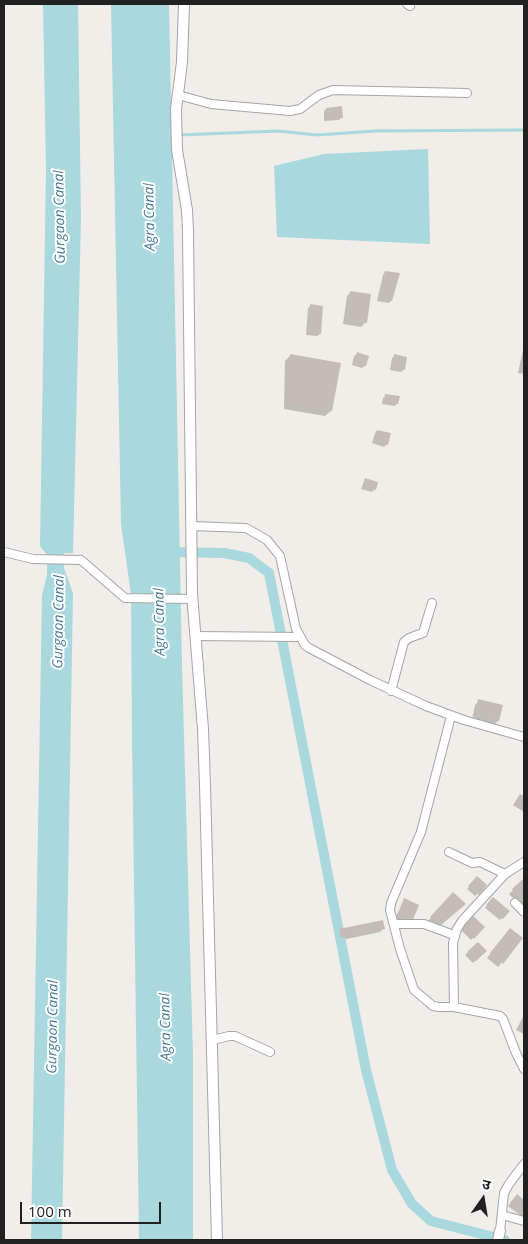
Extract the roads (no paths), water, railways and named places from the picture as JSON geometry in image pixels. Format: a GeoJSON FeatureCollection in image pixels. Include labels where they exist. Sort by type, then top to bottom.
{"type":"FeatureCollection","features":[{"type":"Feature","properties":{"kind":"street"},"geometry":{"type":"LineString","coordinates":[[184,4],[184,35],[176,109],[177,150],[187,210],[188,231],[192,599],[204,766],[217,1240]]}},
{"type":"Feature","properties":{"kind":"street"},"geometry":{"type":"LineString","coordinates":[[178,95],[211,104],[290,111],[300,109],[319,95],[333,90],[467,93]]}},
{"type":"Feature","properties":{"kind":"street"},"geometry":{"type":"LineString","coordinates":[[191,526],[246,528],[267,540],[280,556],[296,629],[300,637],[310,648],[391,691],[452,716],[524,737]]}},
{"type":"Feature","properties":{"kind":"street"},"geometry":{"type":"LineString","coordinates":[[4,552],[33,559],[81,560],[125,598],[192,599]]}},
{"type":"Feature","properties":{"kind":"street"},"geometry":{"type":"LineString","coordinates":[[391,691],[404,642],[423,633],[432,602]]}},
{"type":"Feature","properties":{"kind":"street"},"geometry":{"type":"LineString","coordinates":[[195,636],[300,637]]}},
{"type":"Feature","properties":{"kind":"street"},"geometry":{"type":"LineString","coordinates":[[452,716],[421,832],[390,910],[405,967],[414,990],[433,1006],[439,1008],[454,1007],[460,1010],[500,1016],[524,1069]]}},
{"type":"Feature","properties":{"kind":"street"},"geometry":{"type":"LineString","coordinates":[[449,852],[472,862],[480,862],[505,874]]}},
{"type":"Feature","properties":{"kind":"street"},"geometry":{"type":"LineString","coordinates":[[454,1007],[454,935],[462,921],[505,874],[524,862]]}},
{"type":"Feature","properties":{"kind":"street"},"geometry":{"type":"LineString","coordinates":[[515,903],[524,912]]}},
{"type":"Feature","properties":{"kind":"street"},"geometry":{"type":"LineString","coordinates":[[394,924],[424,924],[454,935]]}},
{"type":"Feature","properties":{"kind":"street"},"geometry":{"type":"LineString","coordinates":[[213,1040],[232,1035],[256,1044],[270,1052]]}},
{"type":"Feature","properties":{"kind":"street"},"geometry":{"type":"LineString","coordinates":[[499,1236],[504,1193],[508,1184],[524,1164]]}},
{"type":"Feature","properties":{"kind":"street"},"geometry":{"type":"LineString","coordinates":[[502,1215],[524,1221]]}},
{"type":"Feature","properties":{"kind":"water","name":"Gurgaon Canal"},"geometry":{"type":"Polygon","coordinates":[[[43,4],[78,4],[81,218],[73,553],[64,553],[64,568],[73,593],[62,1240],[31,1240],[42,595],[47,575],[47,555],[40,546],[46,170],[43,4]]]}},
{"type":"Feature","properties":{"kind":"water","name":"Agra Canal"},"geometry":{"type":"Polygon","coordinates":[[[111,4],[169,4],[182,665],[193,1056],[193,1240],[139,1240],[131,594],[121,524],[111,4]]]}},
{"type":"Feature","properties":{"kind":"water"},"geometry":{"type":"Polygon","coordinates":[[[428,149],[430,244],[277,237],[274,166],[324,154],[428,149]]]}},
{"type":"Feature","properties":{"kind":"waterway"},"geometry":{"type":"LineString","coordinates":[[179,135],[278,131],[317,135],[375,131],[524,130]]}},
{"type":"Feature","properties":{"kind":"waterway"},"geometry":{"type":"LineString","coordinates":[[166,552],[224,553],[249,558],[269,573],[366,1070],[392,1170],[412,1204],[431,1221],[505,1240]]}}]}
